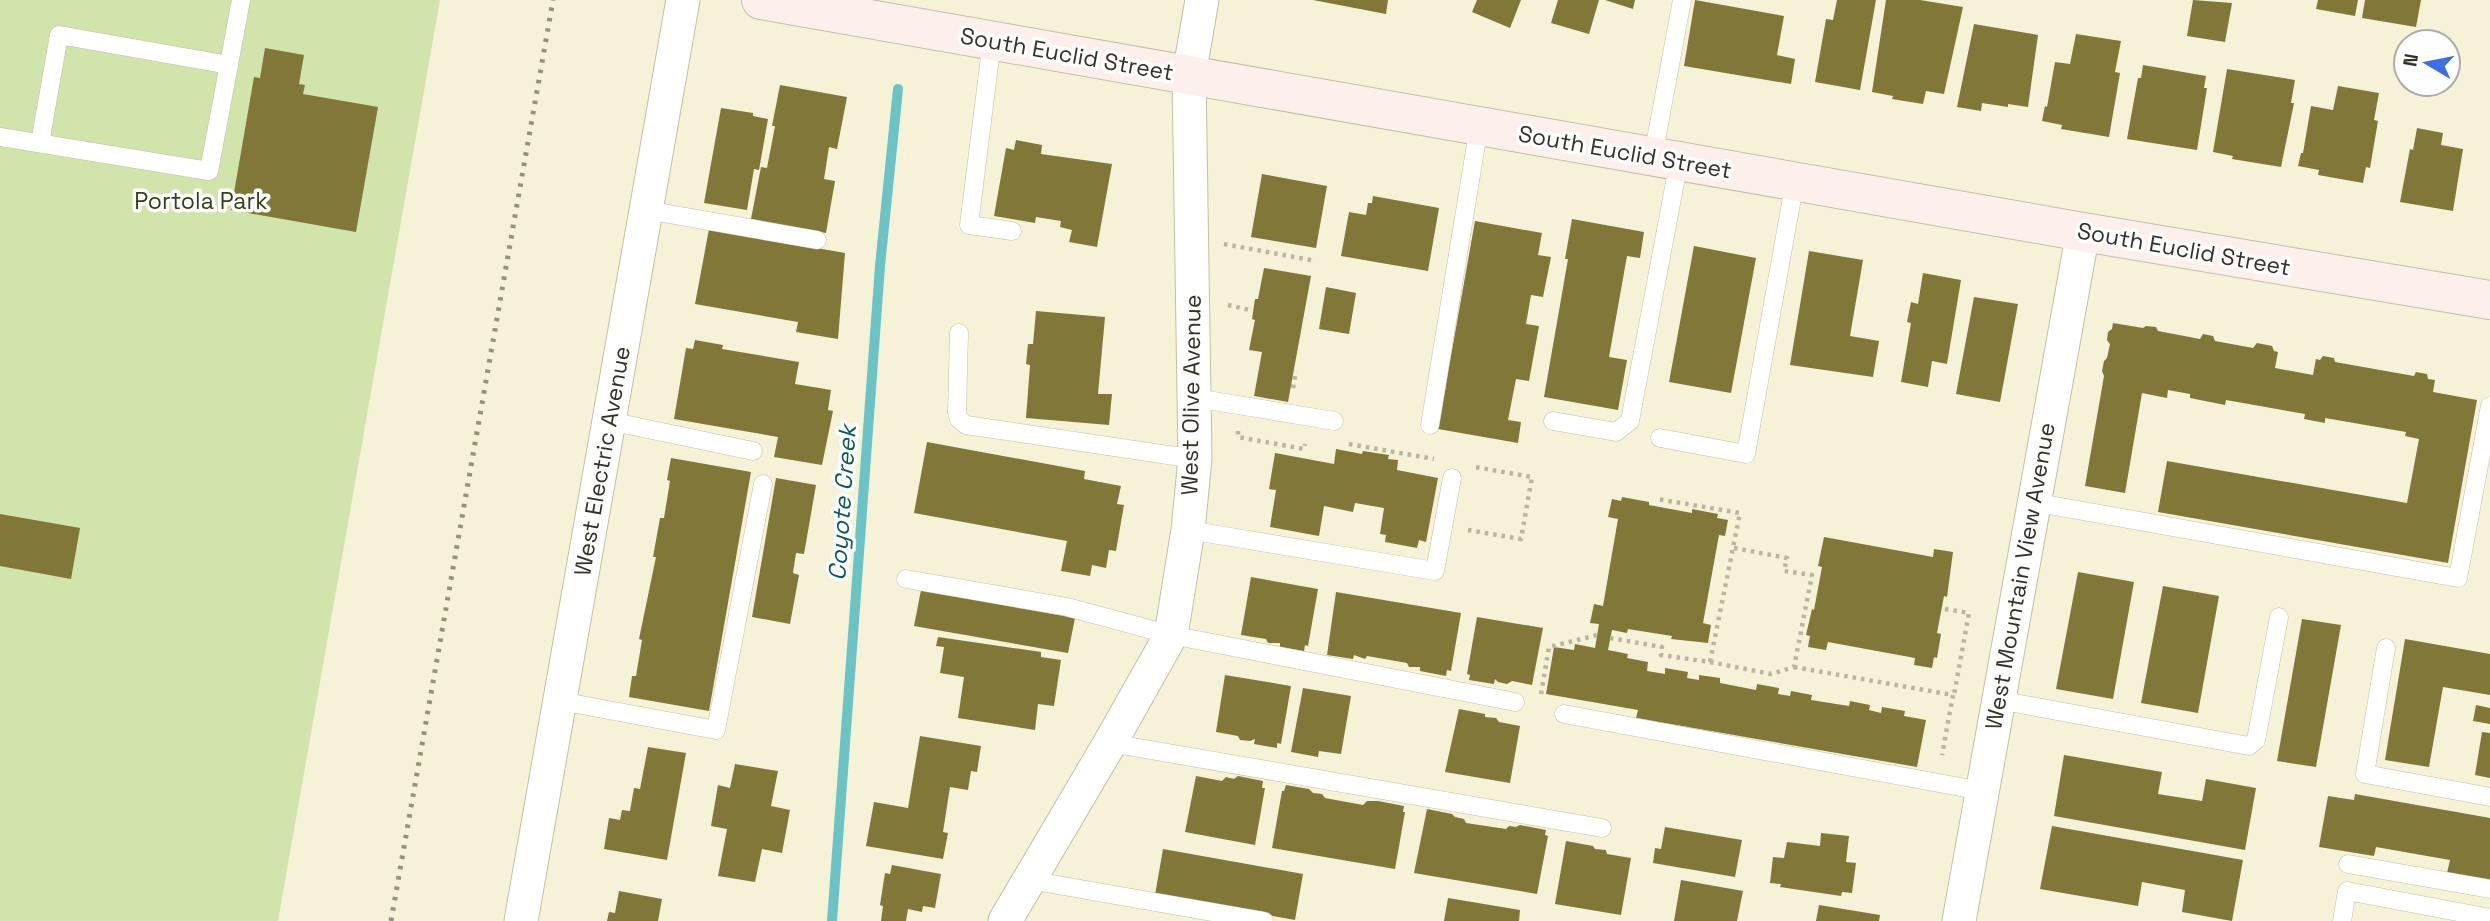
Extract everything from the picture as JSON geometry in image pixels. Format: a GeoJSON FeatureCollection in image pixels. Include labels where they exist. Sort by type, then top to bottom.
{"type":"FeatureCollection","features":[{"type":"Feature","properties":{"kind":"main road","name":"South Euclid Street"},"geometry":{"type":"LineString","coordinates":[[761,0],[2083,232],[2490,300]]}},
{"type":"Feature","properties":{"kind":"street","name":"West Electric Avenue"},"geometry":{"type":"LineString","coordinates":[[521,921],[683,0]]}},
{"type":"Feature","properties":{"kind":"street","name":"West Olive Avenue"},"geometry":{"type":"LineString","coordinates":[[1005,921],[1111,743],[1171,635],[1188,530],[1195,459],[1189,75],[1202,0]]}},
{"type":"Feature","properties":{"kind":"street","name":"West Mountain View Avenue"},"geometry":{"type":"LineString","coordinates":[[1959,921],[2083,232]]}},
{"type":"Feature","properties":{"kind":"lane"},"geometry":{"type":"LineString","coordinates":[[0,136],[209,172],[241,0]]}},
{"type":"Feature","properties":{"kind":"lane"},"geometry":{"type":"LineString","coordinates":[[1553,421],[1616,432],[1630,421],[1666,159],[1682,0]]}},
{"type":"Feature","properties":{"kind":"lane"},"geometry":{"type":"LineString","coordinates":[[40,143],[59,34],[229,65]]}},
{"type":"Feature","properties":{"kind":"lane"},"geometry":{"type":"LineString","coordinates":[[992,41],[969,225],[1012,231]]}},
{"type":"Feature","properties":{"kind":"lane"},"geometry":{"type":"LineString","coordinates":[[1430,425],[1479,126]]}},
{"type":"Feature","properties":{"kind":"lane"},"geometry":{"type":"LineString","coordinates":[[1660,438],[1746,454],[1795,181]]}},
{"type":"Feature","properties":{"kind":"lane"},"geometry":{"type":"LineString","coordinates":[[646,209],[817,240]]}},
{"type":"Feature","properties":{"kind":"lane"},"geometry":{"type":"LineString","coordinates":[[959,332],[957,412],[959,419],[966,425],[1195,459]]}},
{"type":"Feature","properties":{"kind":"lane"},"geometry":{"type":"LineString","coordinates":[[1195,398],[1334,421]]}},
{"type":"Feature","properties":{"kind":"lane"},"geometry":{"type":"LineString","coordinates":[[2033,502],[2458,578],[2490,406]]}},
{"type":"Feature","properties":{"kind":"lane"},"geometry":{"type":"LineString","coordinates":[[609,421],[753,451]]}},
{"type":"Feature","properties":{"kind":"lane"},"geometry":{"type":"LineString","coordinates":[[1188,530],[1435,570],[1452,478]]}},
{"type":"Feature","properties":{"kind":"lane"},"geometry":{"type":"LineString","coordinates":[[560,701],[716,730],[763,484]]}},
{"type":"Feature","properties":{"kind":"lane"},"geometry":{"type":"LineString","coordinates":[[906,579],[1067,607],[1171,635],[1515,702]]}},
{"type":"Feature","properties":{"kind":"lane"},"geometry":{"type":"LineString","coordinates":[[1998,700],[2249,747],[2256,740],[2279,617]]}},
{"type":"Feature","properties":{"kind":"lane"},"geometry":{"type":"LineString","coordinates":[[2386,648],[2365,774],[2490,797]]}},
{"type":"Feature","properties":{"kind":"lane"},"geometry":{"type":"LineString","coordinates":[[1564,714],[1982,791]]}},
{"type":"Feature","properties":{"kind":"lane"},"geometry":{"type":"LineString","coordinates":[[1111,743],[1602,828]]}},
{"type":"Feature","properties":{"kind":"lane"},"geometry":{"type":"LineString","coordinates":[[2348,864],[2490,889]]}},
{"type":"Feature","properties":{"kind":"lane"},"geometry":{"type":"LineString","coordinates":[[1029,880],[1264,921]]}},
{"type":"Feature","properties":{"kind":"lane"},"geometry":{"type":"LineString","coordinates":[[2342,921],[2347,891],[2490,918]]}},
{"type":"Feature","properties":{"kind":"path"},"geometry":{"type":"LineString","coordinates":[[1220,243],[1316,261]]}},
{"type":"Feature","properties":{"kind":"path"},"geometry":{"type":"LineString","coordinates":[[1443,526],[1521,539],[1532,477],[1467,465]]}},
{"type":"Feature","properties":{"kind":"path"},"geometry":{"type":"LineString","coordinates":[[1657,499],[1740,513],[1710,662],[1707,662]]}},
{"type":"Feature","properties":{"kind":"path"},"geometry":{"type":"LineString","coordinates":[[1734,548],[1787,558],[1784,570],[1812,575],[1794,667]]}},
{"type":"Feature","properties":{"kind":"path"},"geometry":{"type":"LineString","coordinates":[[1938,782],[1969,613],[1945,609]]}},
{"type":"Feature","properties":{"kind":"path"},"geometry":{"type":"LineString","coordinates":[[1564,714],[1539,710],[1549,647],[1597,635]]}},
{"type":"Feature","properties":{"kind":"path"},"geometry":{"type":"LineString","coordinates":[[1611,638],[1662,647],[1661,655],[1771,674],[1794,667],[1954,695]]}},
{"type":"Feature","properties":{"kind":"green space","name":"Portola Park"},"geometry":{"type":"Polygon","coordinates":[[[0,0],[440,0],[278,921],[0,921],[0,0]]]}},
{"type":"Feature","properties":{"kind":"building"},"geometry":{"type":"Polygon","coordinates":[[[1313,0],[1388,0],[1386,14],[1313,0]]]}},
{"type":"Feature","properties":{"kind":"building"},"geometry":{"type":"Polygon","coordinates":[[[1477,0],[1521,0],[1510,28],[1472,12],[1477,0]]]}},
{"type":"Feature","properties":{"kind":"building"},"geometry":{"type":"Polygon","coordinates":[[[1558,0],[1599,0],[1589,34],[1551,23],[1558,0]]]}},
{"type":"Feature","properties":{"kind":"building"},"geometry":{"type":"Polygon","coordinates":[[[1605,0],[1635,0],[1633,9],[1605,0]]]}},
{"type":"Feature","properties":{"kind":"building"},"geometry":{"type":"Polygon","coordinates":[[[1695,0],[1784,16],[1777,55],[1795,59],[1791,84],[1684,66],[1695,0]]]}},
{"type":"Feature","properties":{"kind":"building"},"geometry":{"type":"Polygon","coordinates":[[[1837,0],[1876,0],[1860,90],[1815,82],[1826,19],[1833,20],[1837,0]]]}},
{"type":"Feature","properties":{"kind":"building"},"geometry":{"type":"Polygon","coordinates":[[[1886,0],[1920,0],[1963,7],[1944,94],[1926,91],[1923,104],[1892,99],[1893,96],[1872,92],[1886,0]]]}},
{"type":"Feature","properties":{"kind":"building"},"geometry":{"type":"Polygon","coordinates":[[[2193,0],[2232,3],[2225,42],[2187,36],[2193,0]]]}},
{"type":"Feature","properties":{"kind":"building"},"geometry":{"type":"Polygon","coordinates":[[[2318,0],[2358,0],[2355,16],[2316,9],[2318,0]]]}},
{"type":"Feature","properties":{"kind":"building"},"geometry":{"type":"Polygon","coordinates":[[[2365,0],[2421,0],[2416,27],[2362,18],[2365,0]]]}},
{"type":"Feature","properties":{"kind":"building"},"geometry":{"type":"Polygon","coordinates":[[[1974,24],[2038,35],[2028,107],[1982,103],[1981,111],[1957,107],[1974,24]]]}},
{"type":"Feature","properties":{"kind":"building"},"geometry":{"type":"Polygon","coordinates":[[[2076,34],[2121,41],[2115,72],[2120,73],[2109,137],[2061,129],[2062,125],[2042,121],[2055,62],[2070,64],[2076,34]]]}},
{"type":"Feature","properties":{"kind":"building"},"geometry":{"type":"Polygon","coordinates":[[[265,48],[304,55],[299,84],[305,85],[303,94],[378,107],[356,232],[231,210],[254,77],[260,78],[265,48]]]}},
{"type":"Feature","properties":{"kind":"building"},"geometry":{"type":"Polygon","coordinates":[[[2143,65],[2206,76],[2204,88],[2207,88],[2197,150],[2127,139],[2138,78],[2141,78],[2143,65]]]}},
{"type":"Feature","properties":{"kind":"building"},"geometry":{"type":"Polygon","coordinates":[[[2227,69],[2295,80],[2291,103],[2294,103],[2281,167],[2232,159],[2233,156],[2213,152],[2227,69]]]}},
{"type":"Feature","properties":{"kind":"building"},"geometry":{"type":"Polygon","coordinates":[[[780,85],[847,97],[837,149],[829,147],[824,179],[835,181],[826,233],[751,219],[761,167],[767,168],[780,85]]]}},
{"type":"Feature","properties":{"kind":"building"},"geometry":{"type":"Polygon","coordinates":[[[2338,86],[2379,93],[2374,120],[2378,121],[2370,168],[2366,167],[2363,183],[2318,175],[2319,170],[2298,166],[2303,153],[2311,106],[2333,110],[2338,86]]]}},
{"type":"Feature","properties":{"kind":"building"},"geometry":{"type":"Polygon","coordinates":[[[721,108],[753,113],[753,116],[768,119],[759,170],[754,169],[747,210],[704,203],[721,108]]]}},
{"type":"Feature","properties":{"kind":"building"},"geometry":{"type":"Polygon","coordinates":[[[2417,128],[2443,133],[2441,145],[2463,149],[2453,211],[2400,202],[2410,149],[2413,150],[2417,128]]]}},
{"type":"Feature","properties":{"kind":"building"},"geometry":{"type":"Polygon","coordinates":[[[1016,140],[1042,145],[1041,154],[1112,164],[1097,247],[1069,242],[1072,230],[1060,227],[1061,221],[1036,217],[1035,223],[994,216],[1006,148],[1014,150],[1016,140]]]}},
{"type":"Feature","properties":{"kind":"building"},"geometry":{"type":"Polygon","coordinates":[[[1262,174],[1327,186],[1316,248],[1251,237],[1262,174]]]}},
{"type":"Feature","properties":{"kind":"building"},"geometry":{"type":"Polygon","coordinates":[[[1373,196],[1439,208],[1428,271],[1341,256],[1349,212],[1366,215],[1368,203],[1372,203],[1373,196]]]}},
{"type":"Feature","properties":{"kind":"building"},"geometry":{"type":"Polygon","coordinates":[[[1572,219],[1644,232],[1640,258],[1627,256],[1609,357],[1627,360],[1618,410],[1544,397],[1568,259],[1565,259],[1572,219]]]}},
{"type":"Feature","properties":{"kind":"building"},"geometry":{"type":"Polygon","coordinates":[[[1475,221],[1542,233],[1538,255],[1551,257],[1543,297],[1531,295],[1526,324],[1539,326],[1529,381],[1516,379],[1508,420],[1521,422],[1518,443],[1438,429],[1475,221]]]}},
{"type":"Feature","properties":{"kind":"building"},"geometry":{"type":"Polygon","coordinates":[[[709,229],[845,253],[838,339],[796,332],[798,322],[695,304],[709,229]]]}},
{"type":"Feature","properties":{"kind":"building"},"geometry":{"type":"Polygon","coordinates":[[[1694,246],[1756,258],[1731,393],[1669,382],[1694,246]]]}},
{"type":"Feature","properties":{"kind":"building"},"geometry":{"type":"Polygon","coordinates":[[[1809,251],[1863,260],[1850,336],[1879,341],[1873,377],[1790,365],[1809,251]]]}},
{"type":"Feature","properties":{"kind":"building"},"geometry":{"type":"Polygon","coordinates":[[[1264,268],[1311,276],[1288,402],[1254,396],[1262,352],[1249,350],[1255,320],[1252,319],[1255,299],[1258,299],[1264,268]]]}},
{"type":"Feature","properties":{"kind":"building"},"geometry":{"type":"Polygon","coordinates":[[[1923,273],[1961,280],[1947,364],[1932,361],[1928,387],[1901,382],[1911,323],[1907,322],[1911,302],[1918,304],[1923,273]]]}},
{"type":"Feature","properties":{"kind":"building"},"geometry":{"type":"Polygon","coordinates":[[[1326,287],[1356,293],[1349,334],[1319,329],[1326,287]]]}},
{"type":"Feature","properties":{"kind":"building"},"geometry":{"type":"Polygon","coordinates":[[[1974,297],[2018,304],[2000,402],[1956,394],[1974,297]]]}},
{"type":"Feature","properties":{"kind":"building"},"geometry":{"type":"Polygon","coordinates":[[[1036,311],[1105,317],[1098,394],[1112,394],[1109,425],[1026,418],[1030,365],[1026,364],[1028,344],[1033,344],[1036,311]]]}},
{"type":"Feature","properties":{"kind":"building"},"geometry":{"type":"Polygon","coordinates":[[[2113,323],[2143,328],[2156,327],[2158,331],[2200,339],[2203,334],[2213,336],[2215,341],[2253,348],[2257,343],[2272,346],[2274,351],[2278,352],[2275,368],[2313,375],[2316,359],[2320,360],[2323,356],[2334,358],[2335,362],[2414,376],[2416,372],[2427,374],[2428,379],[2435,380],[2433,392],[2477,400],[2448,563],[2158,512],[2167,461],[2407,503],[2419,439],[2405,436],[2406,432],[2325,418],[2325,423],[2304,419],[2305,414],[2226,400],[2225,405],[2190,398],[2190,394],[2168,390],[2167,398],[2142,393],[2125,493],[2085,486],[2104,376],[2102,371],[2110,344],[2107,340],[2108,332],[2113,323]]]}},
{"type":"Feature","properties":{"kind":"building"},"geometry":{"type":"Polygon","coordinates":[[[695,340],[723,345],[722,349],[799,362],[795,384],[831,390],[828,410],[833,411],[822,465],[774,457],[778,437],[674,419],[686,348],[693,349],[695,340]]]}},
{"type":"Feature","properties":{"kind":"building"},"geometry":{"type":"Polygon","coordinates":[[[927,442],[1085,471],[1084,479],[1121,486],[1117,504],[1124,505],[1116,551],[1109,550],[1106,568],[1092,565],[1090,576],[1061,571],[1067,541],[914,513],[927,442]]]}},
{"type":"Feature","properties":{"kind":"building"},"geometry":{"type":"Polygon","coordinates":[[[1336,449],[1389,455],[1388,459],[1398,460],[1397,470],[1438,478],[1426,542],[1419,540],[1417,548],[1385,542],[1386,535],[1380,534],[1384,508],[1355,503],[1353,512],[1324,506],[1319,536],[1270,527],[1276,490],[1269,489],[1275,453],[1334,464],[1336,449]]]}},
{"type":"Feature","properties":{"kind":"building"},"geometry":{"type":"Polygon","coordinates":[[[671,458],[751,472],[709,711],[629,697],[632,676],[636,676],[642,640],[639,639],[656,557],[653,557],[660,518],[664,518],[671,458]]]}},
{"type":"Feature","properties":{"kind":"building"},"geometry":{"type":"Polygon","coordinates":[[[776,478],[816,485],[804,554],[796,553],[793,573],[799,575],[790,624],[752,617],[776,478]]]}},
{"type":"Feature","properties":{"kind":"building"},"geometry":{"type":"Polygon","coordinates":[[[1622,497],[1692,513],[1692,509],[1718,514],[1717,518],[1728,520],[1725,536],[1719,535],[1703,623],[1711,625],[1708,643],[1671,639],[1672,636],[1628,629],[1627,633],[1612,630],[1608,650],[1628,654],[1627,658],[1648,662],[1647,671],[1665,674],[1665,668],[1688,672],[1687,678],[1699,680],[1699,675],[1720,678],[1720,683],[1756,690],[1757,684],[1779,688],[1778,694],[1790,696],[1791,691],[1812,695],[1811,700],[1849,706],[1850,701],[1870,705],[1869,710],[1881,713],[1882,707],[1905,711],[1904,716],[1926,720],[1917,767],[1636,718],[1638,710],[1546,694],[1554,647],[1574,650],[1575,644],[1595,648],[1599,624],[1590,623],[1594,604],[1603,606],[1618,519],[1608,517],[1612,499],[1621,501],[1622,497]]]}},
{"type":"Feature","properties":{"kind":"building"},"geometry":{"type":"Polygon","coordinates":[[[0,514],[80,528],[71,579],[0,566],[0,514]]]}},
{"type":"Feature","properties":{"kind":"building"},"geometry":{"type":"Polygon","coordinates":[[[1824,537],[1933,557],[1934,549],[1953,552],[1947,597],[1944,596],[1937,633],[1941,634],[1937,658],[1934,657],[1932,668],[1914,665],[1915,658],[1828,642],[1826,650],[1808,647],[1810,636],[1806,635],[1822,567],[1818,566],[1824,537]]]}},
{"type":"Feature","properties":{"kind":"building"},"geometry":{"type":"Polygon","coordinates":[[[2078,572],[2134,582],[2113,699],[2056,689],[2078,572]]]}},
{"type":"Feature","properties":{"kind":"building"},"geometry":{"type":"Polygon","coordinates":[[[1251,577],[1318,589],[1308,646],[1305,645],[1304,651],[1280,647],[1280,643],[1268,643],[1266,639],[1241,635],[1251,577]]]}},
{"type":"Feature","properties":{"kind":"building"},"geometry":{"type":"Polygon","coordinates":[[[2163,586],[2219,596],[2198,713],[2141,703],[2163,586]]]}},
{"type":"Feature","properties":{"kind":"building"},"geometry":{"type":"Polygon","coordinates":[[[921,590],[1075,618],[1068,653],[914,626],[921,590]]]}},
{"type":"Feature","properties":{"kind":"building"},"geometry":{"type":"Polygon","coordinates":[[[1336,592],[1461,613],[1451,671],[1447,670],[1446,676],[1420,671],[1420,667],[1409,667],[1407,663],[1367,656],[1365,659],[1354,655],[1353,659],[1327,655],[1336,592]]]}},
{"type":"Feature","properties":{"kind":"building"},"geometry":{"type":"Polygon","coordinates":[[[1477,617],[1543,628],[1532,685],[1512,681],[1507,684],[1495,679],[1494,684],[1469,680],[1470,675],[1467,674],[1477,617]]]}},
{"type":"Feature","properties":{"kind":"building"},"geometry":{"type":"Polygon","coordinates":[[[2302,619],[2341,625],[2316,767],[2277,761],[2302,619]]]}},
{"type":"Feature","properties":{"kind":"building"},"geometry":{"type":"Polygon","coordinates":[[[938,637],[1041,652],[1041,657],[1061,660],[1054,706],[1038,704],[1035,730],[958,718],[964,677],[940,673],[944,647],[936,646],[938,637]]]}},
{"type":"Feature","properties":{"kind":"building"},"geometry":{"type":"Polygon","coordinates":[[[2405,639],[2490,654],[2490,695],[2443,687],[2429,767],[2385,760],[2405,639]]]}},
{"type":"Feature","properties":{"kind":"building"},"geometry":{"type":"Polygon","coordinates":[[[1225,675],[1291,686],[1281,744],[1277,743],[1277,748],[1254,744],[1255,739],[1240,740],[1238,736],[1216,732],[1225,675]]]}},
{"type":"Feature","properties":{"kind":"building"},"geometry":{"type":"Polygon","coordinates":[[[1303,688],[1351,696],[1341,754],[1319,751],[1318,757],[1291,752],[1303,688]]]}},
{"type":"Feature","properties":{"kind":"building"},"geometry":{"type":"Polygon","coordinates":[[[2476,705],[2490,708],[2490,724],[2473,721],[2476,705]]]}},
{"type":"Feature","properties":{"kind":"building"},"geometry":{"type":"Polygon","coordinates":[[[1459,709],[1485,714],[1485,717],[1496,718],[1499,722],[1520,726],[1510,783],[1445,772],[1459,709]]]}},
{"type":"Feature","properties":{"kind":"building"},"geometry":{"type":"Polygon","coordinates":[[[2482,732],[2490,733],[2490,778],[2475,775],[2482,732]]]}},
{"type":"Feature","properties":{"kind":"building"},"geometry":{"type":"Polygon","coordinates":[[[920,736],[981,746],[977,772],[971,771],[968,790],[950,787],[943,832],[948,833],[943,859],[866,846],[874,802],[908,808],[920,736]]]}},
{"type":"Feature","properties":{"kind":"building"},"geometry":{"type":"Polygon","coordinates":[[[648,747],[686,753],[667,860],[604,849],[609,818],[620,820],[622,810],[630,811],[634,788],[640,789],[648,747]]]}},
{"type":"Feature","properties":{"kind":"building"},"geometry":{"type":"Polygon","coordinates":[[[2064,755],[2162,772],[2158,794],[2202,801],[2206,779],[2256,788],[2245,850],[2054,816],[2064,755]]]}},
{"type":"Feature","properties":{"kind":"building"},"geometry":{"type":"Polygon","coordinates":[[[735,764],[778,771],[771,806],[790,810],[782,853],[762,849],[755,882],[718,876],[727,829],[711,826],[718,785],[730,788],[735,764]]]}},
{"type":"Feature","properties":{"kind":"building"},"geometry":{"type":"Polygon","coordinates":[[[1196,776],[1222,781],[1226,777],[1234,779],[1238,776],[1263,781],[1262,788],[1265,788],[1255,845],[1185,832],[1196,776]]]}},
{"type":"Feature","properties":{"kind":"building"},"geometry":{"type":"Polygon","coordinates":[[[1286,785],[1309,789],[1325,798],[1363,805],[1367,801],[1378,801],[1404,806],[1395,869],[1272,848],[1282,791],[1286,785]]]}},
{"type":"Feature","properties":{"kind":"building"},"geometry":{"type":"Polygon","coordinates":[[[2355,794],[2490,818],[2490,881],[2447,873],[2450,860],[2376,847],[2374,856],[2319,847],[2328,796],[2354,800],[2355,794]]]}},
{"type":"Feature","properties":{"kind":"building"},"geometry":{"type":"Polygon","coordinates":[[[1427,809],[1452,814],[1464,819],[1466,823],[1506,829],[1520,825],[1546,830],[1545,835],[1548,836],[1537,894],[1414,873],[1427,809]]]}},
{"type":"Feature","properties":{"kind":"building"},"geometry":{"type":"Polygon","coordinates":[[[2052,826],[2243,860],[2232,921],[2182,912],[2185,890],[2142,882],[2138,906],[2040,889],[2052,826]]]}},
{"type":"Feature","properties":{"kind":"building"},"geometry":{"type":"Polygon","coordinates":[[[1665,827],[1742,840],[1735,877],[1653,863],[1655,848],[1661,849],[1665,827]]]}},
{"type":"Feature","properties":{"kind":"building"},"geometry":{"type":"Polygon","coordinates":[[[1821,833],[1849,836],[1846,862],[1856,863],[1852,893],[1842,892],[1841,896],[1780,887],[1781,884],[1770,883],[1773,857],[1784,858],[1787,842],[1820,846],[1821,833]]]}},
{"type":"Feature","properties":{"kind":"building"},"geometry":{"type":"Polygon","coordinates":[[[1566,841],[1606,850],[1607,854],[1631,858],[1621,915],[1555,904],[1566,841]]]}},
{"type":"Feature","properties":{"kind":"building"},"geometry":{"type":"Polygon","coordinates":[[[1163,849],[1303,874],[1295,920],[1155,895],[1163,849]]]}},
{"type":"Feature","properties":{"kind":"building"},"geometry":{"type":"Polygon","coordinates":[[[892,865],[941,874],[935,908],[923,906],[922,912],[908,909],[906,921],[881,921],[883,906],[880,905],[885,873],[890,874],[892,865]]]}},
{"type":"Feature","properties":{"kind":"building"},"geometry":{"type":"Polygon","coordinates":[[[1681,880],[1743,891],[1737,921],[1674,921],[1681,880]]]}},
{"type":"Feature","properties":{"kind":"building"},"geometry":{"type":"Polygon","coordinates":[[[619,891],[662,899],[658,921],[607,921],[609,912],[615,913],[619,891]]]}},
{"type":"Feature","properties":{"kind":"building"},"geometry":{"type":"Polygon","coordinates":[[[1448,898],[1520,910],[1519,921],[1444,921],[1448,898]]]}},
{"type":"Feature","properties":{"kind":"building"},"geometry":{"type":"Polygon","coordinates":[[[1819,905],[1880,915],[1879,921],[1816,921],[1819,905]]]}},
{"type":"Feature","properties":{"kind":"waterway","name":"Coyote Creek"},"geometry":{"type":"LineString","coordinates":[[832,921],[880,266],[898,89]]}},
{"type":"Feature","properties":{"kind":"railway"},"geometry":{"type":"LineString","coordinates":[[391,921],[553,0]]}}]}
